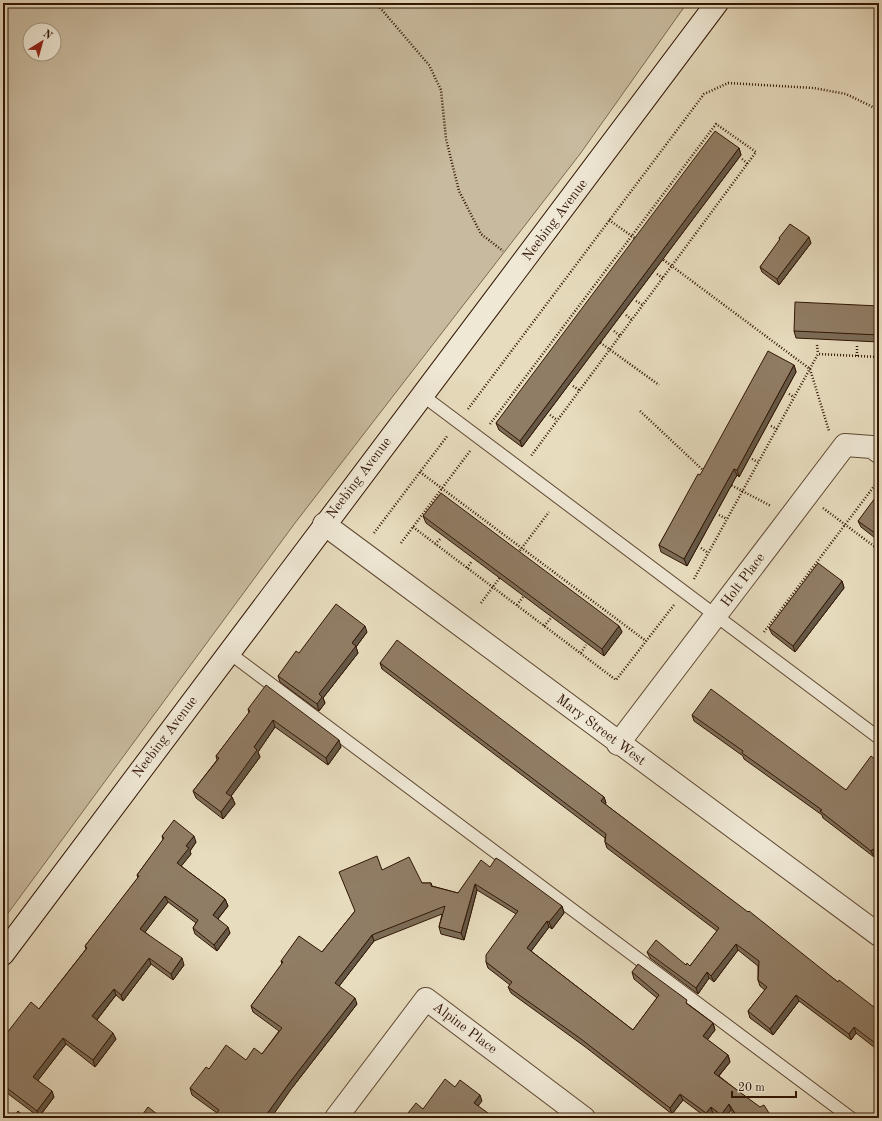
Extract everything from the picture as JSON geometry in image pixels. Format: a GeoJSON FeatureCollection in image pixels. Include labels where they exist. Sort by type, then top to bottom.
{"type":"FeatureCollection","features":[{"type":"Feature","properties":{"kind":"street","name":"Neebing Avenue"},"geometry":{"type":"LineString","coordinates":[[3,954],[324,524],[521,265],[717,3]]}},
{"type":"Feature","properties":{"kind":"street","name":"Holt Place"},"geometry":{"type":"LineString","coordinates":[[618,744],[845,445],[872,447],[879,452]]}},
{"type":"Feature","properties":{"kind":"street","name":"Mary Street West"},"geometry":{"type":"LineString","coordinates":[[324,524],[361,550],[618,744],[879,935]]}},
{"type":"Feature","properties":{"kind":"street","name":"Alpine Place"},"geometry":{"type":"LineString","coordinates":[[336,1118],[426,999],[584,1118]]}},
{"type":"Feature","properties":{"kind":"lane"},"geometry":{"type":"LineString","coordinates":[[422,396],[879,738]]}},
{"type":"Feature","properties":{"kind":"lane"},"geometry":{"type":"LineString","coordinates":[[228,652],[851,1118]]}},
{"type":"Feature","properties":{"kind":"path"},"geometry":{"type":"LineString","coordinates":[[376,3],[429,65],[441,90],[446,139],[459,191],[481,234],[521,265]]}},
{"type":"Feature","properties":{"kind":"path"},"geometry":{"type":"LineString","coordinates":[[361,550],[704,94],[728,83],[814,88],[846,94],[879,110]]}},
{"type":"Feature","properties":{"kind":"path"},"geometry":{"type":"LineString","coordinates":[[401,543],[716,124],[756,152],[528,459]]}},
{"type":"Feature","properties":{"kind":"path"},"geometry":{"type":"LineString","coordinates":[[742,159],[748,164]]}},
{"type":"Feature","properties":{"kind":"path"},"geometry":{"type":"LineString","coordinates":[[609,220],[638,240]]}},
{"type":"Feature","properties":{"kind":"path"},"geometry":{"type":"LineString","coordinates":[[655,253],[810,369],[836,457]]}},
{"type":"Feature","properties":{"kind":"path"},"geometry":{"type":"LineString","coordinates":[[657,274],[663,278]]}},
{"type":"Feature","properties":{"kind":"path"},"geometry":{"type":"LineString","coordinates":[[636,301],[643,305]]}},
{"type":"Feature","properties":{"kind":"path"},"geometry":{"type":"LineString","coordinates":[[626,315],[632,320]]}},
{"type":"Feature","properties":{"kind":"path"},"geometry":{"type":"LineString","coordinates":[[569,320],[575,324]]}},
{"type":"Feature","properties":{"kind":"path"},"geometry":{"type":"LineString","coordinates":[[614,331],[620,336]]}},
{"type":"Feature","properties":{"kind":"path"},"geometry":{"type":"LineString","coordinates":[[592,336],[659,385]]}},
{"type":"Feature","properties":{"kind":"path"},"geometry":{"type":"LineString","coordinates":[[413,527],[616,680],[692,582],[818,354],[817,345]]}},
{"type":"Feature","properties":{"kind":"path"},"geometry":{"type":"LineString","coordinates":[[857,346],[857,356]]}},
{"type":"Feature","properties":{"kind":"path"},"geometry":{"type":"LineString","coordinates":[[818,354],[879,357]]}},
{"type":"Feature","properties":{"kind":"path"},"geometry":{"type":"LineString","coordinates":[[574,386],[580,390]]}},
{"type":"Feature","properties":{"kind":"path"},"geometry":{"type":"LineString","coordinates":[[789,394],[794,397]]}},
{"type":"Feature","properties":{"kind":"path"},"geometry":{"type":"LineString","coordinates":[[640,411],[702,470],[709,474]]}},
{"type":"Feature","properties":{"kind":"path"},"geometry":{"type":"LineString","coordinates":[[550,415],[557,420]]}},
{"type":"Feature","properties":{"kind":"path"},"geometry":{"type":"LineString","coordinates":[[770,426],[777,429]]}},
{"type":"Feature","properties":{"kind":"path"},"geometry":{"type":"LineString","coordinates":[[752,458],[758,462]]}},
{"type":"Feature","properties":{"kind":"path"},"geometry":{"type":"LineString","coordinates":[[420,472],[646,641]]}},
{"type":"Feature","properties":{"kind":"path"},"geometry":{"type":"LineString","coordinates":[[722,481],[790,517]]}},
{"type":"Feature","properties":{"kind":"path"},"geometry":{"type":"LineString","coordinates":[[754,644],[875,485],[879,489]]}},
{"type":"Feature","properties":{"kind":"path"},"geometry":{"type":"LineString","coordinates":[[807,496],[879,550]]}},
{"type":"Feature","properties":{"kind":"path"},"geometry":{"type":"LineString","coordinates":[[513,559],[559,498]]}},
{"type":"Feature","properties":{"kind":"path"},"geometry":{"type":"LineString","coordinates":[[719,515],[727,520]]}},
{"type":"Feature","properties":{"kind":"path"},"geometry":{"type":"LineString","coordinates":[[436,544],[441,538]]}},
{"type":"Feature","properties":{"kind":"path"},"geometry":{"type":"LineString","coordinates":[[701,548],[708,553]]}},
{"type":"Feature","properties":{"kind":"path"},"geometry":{"type":"LineString","coordinates":[[467,568],[472,561]]}},
{"type":"Feature","properties":{"kind":"path"},"geometry":{"type":"LineString","coordinates":[[481,603],[505,570]]}},
{"type":"Feature","properties":{"kind":"path"},"geometry":{"type":"LineString","coordinates":[[517,606],[523,598]]}},
{"type":"Feature","properties":{"kind":"path"},"geometry":{"type":"LineString","coordinates":[[544,626],[551,618]]}},
{"type":"Feature","properties":{"kind":"path"},"geometry":{"type":"LineString","coordinates":[[580,653],[586,645]]}},
{"type":"Feature","properties":{"kind":"shaded area"},"geometry":{"type":"Polygon","coordinates":[[[3,3],[687,3],[580,154],[295,523],[3,920],[3,3]]]}},
{"type":"Feature","properties":{"kind":"building"},"geometry":{"type":"Polygon","coordinates":[[[715,131],[739,148],[520,441],[496,423],[715,131]]]}},
{"type":"Feature","properties":{"kind":"building"},"geometry":{"type":"Polygon","coordinates":[[[790,224],[809,237],[777,279],[760,267],[790,224]]]}},
{"type":"Feature","properties":{"kind":"building"},"geometry":{"type":"Polygon","coordinates":[[[795,302],[879,306],[879,335],[794,331],[795,302]]]}},
{"type":"Feature","properties":{"kind":"building"},"geometry":{"type":"Polygon","coordinates":[[[768,351],[794,365],[737,470],[734,469],[684,559],[659,545],[698,474],[700,475],[768,351]]]}},
{"type":"Feature","properties":{"kind":"building"},"geometry":{"type":"Polygon","coordinates":[[[441,493],[619,626],[602,649],[423,516],[441,493]]]}},
{"type":"Feature","properties":{"kind":"building"},"geometry":{"type":"Polygon","coordinates":[[[875,498],[879,500],[879,536],[858,521],[875,498]]]}},
{"type":"Feature","properties":{"kind":"building"},"geometry":{"type":"Polygon","coordinates":[[[818,563],[842,581],[793,646],[769,628],[818,563]]]}},
{"type":"Feature","properties":{"kind":"building"},"geometry":{"type":"Polygon","coordinates":[[[336,604],[365,626],[352,643],[356,646],[319,694],[322,697],[317,704],[278,676],[296,651],[299,653],[336,604]]]}},
{"type":"Feature","properties":{"kind":"building"},"geometry":{"type":"Polygon","coordinates":[[[397,640],[604,797],[601,801],[748,912],[749,911],[838,982],[839,980],[879,1011],[879,1046],[854,1027],[849,1034],[796,995],[770,1029],[748,1011],[767,987],[758,980],[759,961],[736,944],[711,976],[707,972],[696,988],[647,952],[656,940],[686,965],[687,963],[690,966],[719,928],[605,842],[606,834],[380,663],[397,640]]]}},
{"type":"Feature","properties":{"kind":"building"},"geometry":{"type":"Polygon","coordinates":[[[266,685],[339,740],[326,758],[273,720],[254,747],[257,750],[226,793],[232,797],[221,812],[193,791],[219,758],[216,756],[250,711],[248,709],[266,685]]]}},
{"type":"Feature","properties":{"kind":"building"},"geometry":{"type":"Polygon","coordinates":[[[711,689],[846,790],[871,756],[879,762],[879,853],[873,849],[871,851],[820,811],[822,810],[692,715],[711,689]]]}},
{"type":"Feature","properties":{"kind":"building"},"geometry":{"type":"Polygon","coordinates":[[[174,820],[194,836],[186,846],[189,848],[177,863],[225,899],[213,915],[228,927],[214,945],[193,928],[198,920],[165,896],[140,929],[182,958],[171,974],[149,958],[121,995],[114,989],[92,1016],[113,1033],[93,1060],[63,1038],[33,1077],[52,1091],[37,1111],[3,1085],[3,1038],[31,1002],[39,1009],[87,948],[85,946],[139,876],[137,875],[164,838],[162,836],[174,820]]]}},
{"type":"Feature","properties":{"kind":"building"},"geometry":{"type":"Polygon","coordinates":[[[377,856],[382,870],[409,857],[422,883],[431,883],[431,886],[458,893],[481,860],[490,867],[496,858],[501,861],[562,906],[549,922],[547,921],[527,948],[633,1030],[659,995],[632,972],[638,964],[687,1000],[686,1003],[713,1023],[703,1036],[728,1055],[714,1073],[760,1107],[764,1105],[772,1118],[738,1118],[729,1104],[721,1115],[711,1107],[706,1113],[680,1094],[670,1108],[581,1039],[508,987],[512,982],[486,962],[486,955],[518,911],[475,884],[461,933],[439,927],[445,906],[372,935],[335,983],[355,998],[264,1118],[213,1118],[219,1110],[190,1088],[206,1067],[209,1069],[226,1045],[246,1060],[254,1048],[262,1054],[282,1028],[251,1006],[283,962],[281,961],[299,936],[322,952],[355,911],[339,872],[377,856]]]}},
{"type":"Feature","properties":{"kind":"building"},"geometry":{"type":"Polygon","coordinates":[[[445,1079],[455,1087],[460,1080],[480,1095],[474,1103],[495,1118],[404,1118],[416,1103],[423,1109],[445,1079]]]}},
{"type":"Feature","properties":{"kind":"building"},"geometry":{"type":"Polygon","coordinates":[[[148,1107],[162,1118],[140,1118],[148,1107]]]}},
{"type":"Feature","properties":{"kind":"building"},"geometry":{"type":"Polygon","coordinates":[[[18,1111],[26,1118],[13,1118],[18,1111]]]}}]}
